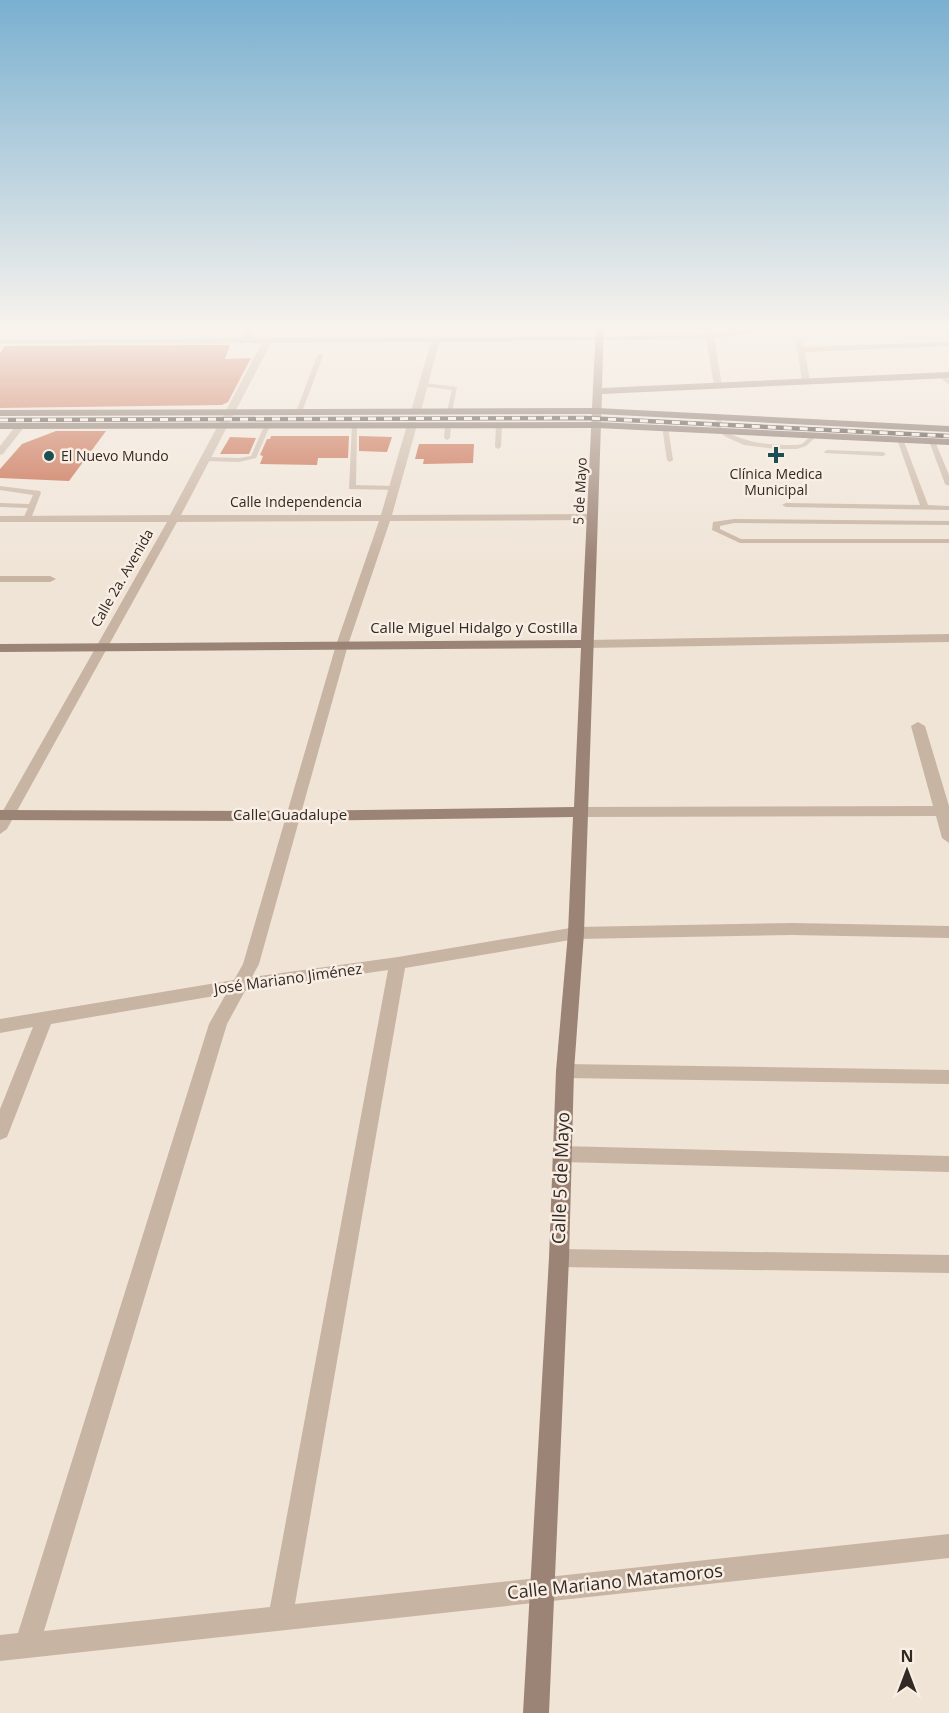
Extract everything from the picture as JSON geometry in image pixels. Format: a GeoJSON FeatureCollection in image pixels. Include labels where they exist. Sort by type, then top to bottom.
{"type":"FeatureCollection","features":[{"type":"Feature","properties":{"kind":"main road"},"geometry":{"type":"LineString","coordinates":[[0,413],[597,411],[949,429]]}},
{"type":"Feature","properties":{"kind":"main road"},"geometry":{"type":"LineString","coordinates":[[752,419],[754,432]]}},
{"type":"Feature","properties":{"kind":"main road"},"geometry":{"type":"LineString","coordinates":[[0,426],[597,425],[949,442]]}},
{"type":"Feature","properties":{"kind":"street","name":"Calle 2a. Avenida"},"geometry":{"type":"LineString","coordinates":[[0,829],[4,815],[207,459],[233,405]]}},
{"type":"Feature","properties":{"kind":"street"},"geometry":{"type":"LineString","coordinates":[[417,411],[419,405]]}},
{"type":"Feature","properties":{"kind":"street","name":"5 de Mayo"},"geometry":{"type":"LineString","coordinates":[[587,644],[597,405]]}},
{"type":"Feature","properties":{"kind":"street"},"geometry":{"type":"LineString","coordinates":[[27,1645],[218,1024],[241,985],[259,940],[291,816],[342,645],[386,517],[412,425]]}},
{"type":"Feature","properties":{"kind":"street"},"geometry":{"type":"LineString","coordinates":[[0,452],[20,426]]}},
{"type":"Feature","properties":{"kind":"street","name":"Calle Independencia"},"geometry":{"type":"LineString","coordinates":[[0,519],[592,517]]}},
{"type":"Feature","properties":{"kind":"street"},"geometry":{"type":"LineString","coordinates":[[0,579],[50,579]]}},
{"type":"Feature","properties":{"kind":"street","name":"Calle Miguel Hidalgo y Costilla"},"geometry":{"type":"LineString","coordinates":[[0,648],[949,639]]}},
{"type":"Feature","properties":{"kind":"street","name":"Calle 5 de Mayo"},"geometry":{"type":"LineString","coordinates":[[536,1713],[565,1071],[576,933],[587,644]]}},
{"type":"Feature","properties":{"kind":"street"},"geometry":{"type":"LineString","coordinates":[[918,726],[945,811],[949,838]]}},
{"type":"Feature","properties":{"kind":"street"},"geometry":{"type":"LineString","coordinates":[[581,812],[945,811]]}},
{"type":"Feature","properties":{"kind":"street","name":"Calle Guadalupe"},"geometry":{"type":"LineString","coordinates":[[4,815],[291,816],[581,812]]}},
{"type":"Feature","properties":{"kind":"street","name":"José Mariano Jiménez"},"geometry":{"type":"LineString","coordinates":[[0,1026],[241,985],[398,963],[576,933],[792,929],[949,932]]}},
{"type":"Feature","properties":{"kind":"street"},"geometry":{"type":"LineString","coordinates":[[280,1618],[398,963]]}},
{"type":"Feature","properties":{"kind":"street"},"geometry":{"type":"LineString","coordinates":[[0,1132],[45,1018]]}},
{"type":"Feature","properties":{"kind":"street"},"geometry":{"type":"LineString","coordinates":[[565,1071],[949,1077]]}},
{"type":"Feature","properties":{"kind":"street"},"geometry":{"type":"LineString","coordinates":[[561,1154],[949,1164]]}},
{"type":"Feature","properties":{"kind":"street"},"geometry":{"type":"LineString","coordinates":[[558,1258],[949,1264]]}},
{"type":"Feature","properties":{"kind":"street","name":"Calle Mariano Matamoros"},"geometry":{"type":"LineString","coordinates":[[0,1648],[949,1546]]}},
{"type":"Feature","properties":{"kind":"lane"},"geometry":{"type":"LineString","coordinates":[[299,412],[302,405]]}},
{"type":"Feature","properties":{"kind":"lane"},"geometry":{"type":"LineString","coordinates":[[450,411],[451,405]]}},
{"type":"Feature","properties":{"kind":"lane"},"geometry":{"type":"LineString","coordinates":[[718,417],[719,430],[738,442],[776,446],[804,445],[815,435]]}},
{"type":"Feature","properties":{"kind":"lane"},"geometry":{"type":"LineString","coordinates":[[498,447],[499,424]]}},
{"type":"Feature","properties":{"kind":"lane"},"geometry":{"type":"LineString","coordinates":[[354,425],[352,487],[394,488]]}},
{"type":"Feature","properties":{"kind":"lane"},"geometry":{"type":"LineString","coordinates":[[447,438],[448,425]]}},
{"type":"Feature","properties":{"kind":"lane"},"geometry":{"type":"LineString","coordinates":[[207,459],[239,460],[254,457],[267,426]]}},
{"type":"Feature","properties":{"kind":"lane"},"geometry":{"type":"LineString","coordinates":[[665,427],[670,460]]}},
{"type":"Feature","properties":{"kind":"lane"},"geometry":{"type":"LineString","coordinates":[[853,437],[856,453]]}},
{"type":"Feature","properties":{"kind":"lane"},"geometry":{"type":"LineString","coordinates":[[900,439],[925,508]]}},
{"type":"Feature","properties":{"kind":"lane"},"geometry":{"type":"LineString","coordinates":[[932,441],[945,466],[949,484]]}},
{"type":"Feature","properties":{"kind":"lane"},"geometry":{"type":"LineString","coordinates":[[827,452],[883,454]]}},
{"type":"Feature","properties":{"kind":"lane"},"geometry":{"type":"LineString","coordinates":[[0,488],[37,493],[27,519]]}},
{"type":"Feature","properties":{"kind":"lane"},"geometry":{"type":"LineString","coordinates":[[0,505],[33,506]]}},
{"type":"Feature","properties":{"kind":"lane"},"geometry":{"type":"LineString","coordinates":[[786,505],[949,508]]}},
{"type":"Feature","properties":{"kind":"lane"},"geometry":{"type":"LineString","coordinates":[[949,523],[734,521],[716,525],[716,530],[740,541],[949,541]]}},
{"type":"Feature","properties":{"kind":"building"},"geometry":{"type":"Polygon","coordinates":[[[0,405],[222,405],[222,405],[0,408],[0,405]]]}},
{"type":"Feature","properties":{"kind":"building","name":"El Nuevo Mundo"},"geometry":{"type":"Polygon","coordinates":[[[56,431],[106,431],[69,481],[0,478],[0,469],[22,444],[56,431]]]}},
{"type":"Feature","properties":{"kind":"building"},"geometry":{"type":"Polygon","coordinates":[[[271,436],[349,436],[348,458],[318,458],[317,465],[260,464],[263,456],[260,455],[267,439],[271,436]]]}},
{"type":"Feature","properties":{"kind":"building"},"geometry":{"type":"Polygon","coordinates":[[[359,436],[392,437],[387,452],[359,451],[359,436]]]}},
{"type":"Feature","properties":{"kind":"building"},"geometry":{"type":"Polygon","coordinates":[[[230,437],[256,438],[249,454],[220,454],[230,437]]]}},
{"type":"Feature","properties":{"kind":"building"},"geometry":{"type":"Polygon","coordinates":[[[419,444],[474,444],[473,463],[423,464],[424,459],[415,459],[419,444]]]}},
{"type":"Feature","properties":{"kind":"railway"},"geometry":{"type":"LineString","coordinates":[[0,420],[585,418],[949,436]]}},
{"type":"Feature","properties":{"kind":"place","name":"Clínica Medica Municipal"},"geometry":{"type":"Point","coordinates":[776,455]}},
{"type":"Feature","properties":{"kind":"place","name":"El Nuevo Mundo"},"geometry":{"type":"Point","coordinates":[49,456]}}]}
